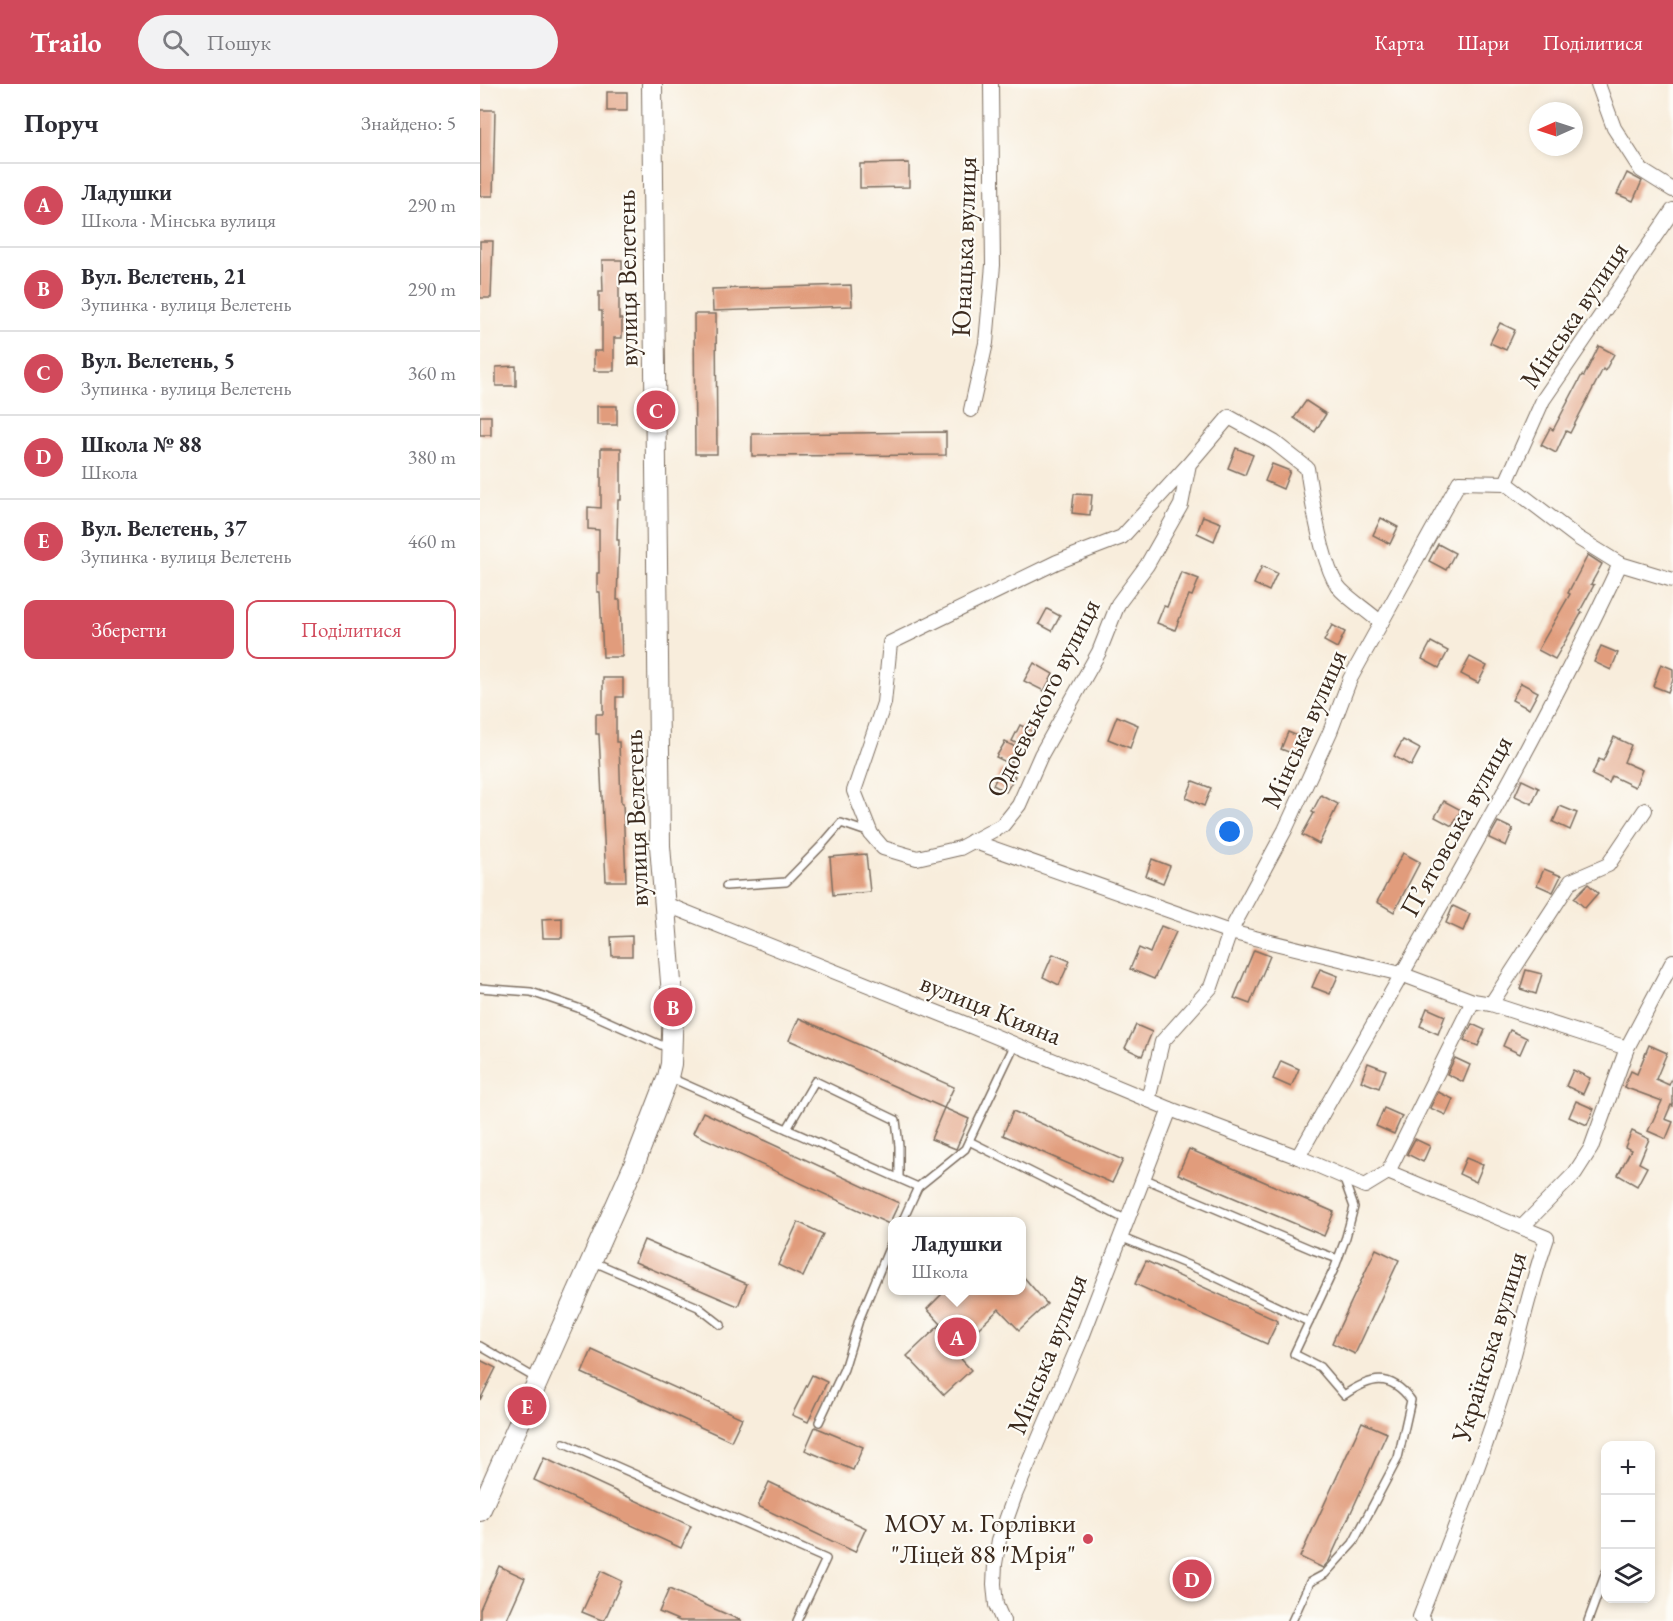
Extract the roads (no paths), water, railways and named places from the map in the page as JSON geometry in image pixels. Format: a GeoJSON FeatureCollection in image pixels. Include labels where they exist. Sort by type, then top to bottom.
{"type":"FeatureCollection","features":[{"type":"Feature","properties":{"kind":"street","name":"вулиця Велетень"},"geometry":{"type":"LineString","coordinates":[[480,1510],[634,1165],[668,1077],[672,1049],[673,1007],[660,846],[652,84]]}},
{"type":"Feature","properties":{"kind":"street","name":"Юнацька вулиця"},"geometry":{"type":"LineString","coordinates":[[970,410],[987,343],[993,265],[991,84]]}},
{"type":"Feature","properties":{"kind":"street"},"geometry":{"type":"LineString","coordinates":[[1598,84],[1614,128],[1641,170],[1673,190]]}},
{"type":"Feature","properties":{"kind":"street","name":"Мінська вулиця"},"geometry":{"type":"LineString","coordinates":[[1148,1100],[1162,1042],[1211,987],[1230,932],[1285,830],[1330,732],[1350,679],[1459,482],[1506,483],[1543,400],[1673,210]]}},
{"type":"Feature","properties":{"kind":"street","name":"Одоєвського вулиця"},"geometry":{"type":"LineString","coordinates":[[1189,464],[1181,504],[1147,565],[1118,604],[1099,652],[1041,754],[1019,805],[1003,825],[960,848],[917,858],[883,848],[871,834],[854,791],[884,703],[890,643],[1058,562],[1122,537],[1229,417],[1274,442],[1307,468],[1312,505],[1327,562],[1339,588],[1381,623]]}},
{"type":"Feature","properties":{"kind":"street"},"geometry":{"type":"LineString","coordinates":[[1506,483],[1578,538],[1620,564],[1673,580]]}},
{"type":"Feature","properties":{"kind":"street","name":"П’ятовська вулиця"},"geometry":{"type":"LineString","coordinates":[[1298,1157],[1516,767],[1595,618],[1620,564]]}},
{"type":"Feature","properties":{"kind":"street"},"geometry":{"type":"LineString","coordinates":[[1491,1004],[1571,881],[1608,866],[1645,810]]}},
{"type":"Feature","properties":{"kind":"street"},"geometry":{"type":"LineString","coordinates":[[972,841],[1230,932],[1401,975],[1473,1001],[1491,1004],[1627,1048]]}},
{"type":"Feature","properties":{"kind":"street","name":"вулиця Кияна"},"geometry":{"type":"LineString","coordinates":[[666,904],[1015,1044],[1170,1109],[1298,1157]]}},
{"type":"Feature","properties":{"kind":"street"},"geometry":{"type":"LineString","coordinates":[[1522,1227],[1575,1173],[1591,1148],[1627,1048],[1673,961]]}},
{"type":"Feature","properties":{"kind":"street"},"geometry":{"type":"LineString","coordinates":[[1298,1157],[1365,1186],[1388,1172],[1473,1001]]}},
{"type":"Feature","properties":{"kind":"street","name":"Мінська вулиця"},"geometry":{"type":"LineString","coordinates":[[1003,1621],[996,1605],[994,1584],[999,1540],[1015,1495],[1082,1337],[1170,1109]]}},
{"type":"Feature","properties":{"kind":"street","name":"Українська вулиця"},"geometry":{"type":"LineString","coordinates":[[1388,1172],[1547,1238],[1532,1282],[1510,1368],[1480,1462],[1420,1617],[1424,1621]]}},
{"type":"Feature","properties":{"kind":"lane"},"geometry":{"type":"LineString","coordinates":[[726,886],[786,882],[841,823],[871,834]]}},
{"type":"Feature","properties":{"kind":"lane"},"geometry":{"type":"LineString","coordinates":[[480,988],[531,992],[578,1008],[672,1049]]}},
{"type":"Feature","properties":{"kind":"lane"},"geometry":{"type":"LineString","coordinates":[[904,1217],[918,1187],[958,1155],[969,1141],[1015,1044]]}},
{"type":"Feature","properties":{"kind":"lane"},"geometry":{"type":"LineString","coordinates":[[668,1077],[918,1187]]}},
{"type":"Feature","properties":{"kind":"lane"},"geometry":{"type":"LineString","coordinates":[[787,1129],[814,1081],[896,1120],[899,1146],[898,1178]]}},
{"type":"Feature","properties":{"kind":"lane"},"geometry":{"type":"LineString","coordinates":[[969,1141],[1127,1220]]}},
{"type":"Feature","properties":{"kind":"lane"},"geometry":{"type":"LineString","coordinates":[[1292,1621],[1310,1582],[1325,1574],[1353,1543],[1359,1532],[1398,1458],[1411,1400],[1401,1386],[1376,1380],[1363,1382],[1344,1395],[1320,1367],[1294,1354],[1346,1237],[1354,1207],[1343,1177]]}},
{"type":"Feature","properties":{"kind":"lane"},"geometry":{"type":"LineString","coordinates":[[1143,1178],[1338,1259]]}},
{"type":"Feature","properties":{"kind":"lane"},"geometry":{"type":"LineString","coordinates":[[1120,1237],[1204,1272],[1309,1322]]}},
{"type":"Feature","properties":{"kind":"lane"},"geometry":{"type":"LineString","coordinates":[[819,1422],[844,1369],[859,1320],[888,1251]]}},
{"type":"Feature","properties":{"kind":"lane"},"geometry":{"type":"LineString","coordinates":[[592,1261],[698,1307],[721,1325]]}},
{"type":"Feature","properties":{"kind":"lane"},"geometry":{"type":"LineString","coordinates":[[480,1346],[538,1380]]}},
{"type":"Feature","properties":{"kind":"lane"},"geometry":{"type":"LineString","coordinates":[[564,1443],[826,1559],[797,1621]]}},
{"type":"Feature","properties":{"kind":"lane"},"geometry":{"type":"LineString","coordinates":[[1588,1621],[1601,1584]]}},
{"type":"Feature","properties":{"kind":"place","name":"Вул. Велетень, 5"},"geometry":{"type":"Point","coordinates":[656,410]}},
{"type":"Feature","properties":{"kind":"place","name":"Вул. Велетень, 21"},"geometry":{"type":"Point","coordinates":[673,1007]}},
{"type":"Feature","properties":{"kind":"place","name":"Ладушки"},"geometry":{"type":"Point","coordinates":[957,1337]}},
{"type":"Feature","properties":{"kind":"place","name":"Вул. Велетень, 37"},"geometry":{"type":"Point","coordinates":[527,1406]}},
{"type":"Feature","properties":{"kind":"place","name":"МОУ м. Горлівки \"Ліцей 88 \"Мрія\""},"geometry":{"type":"Point","coordinates":[1088,1539]}},
{"type":"Feature","properties":{"kind":"place","name":"Школа № 88"},"geometry":{"type":"Point","coordinates":[1192,1579]}}]}
